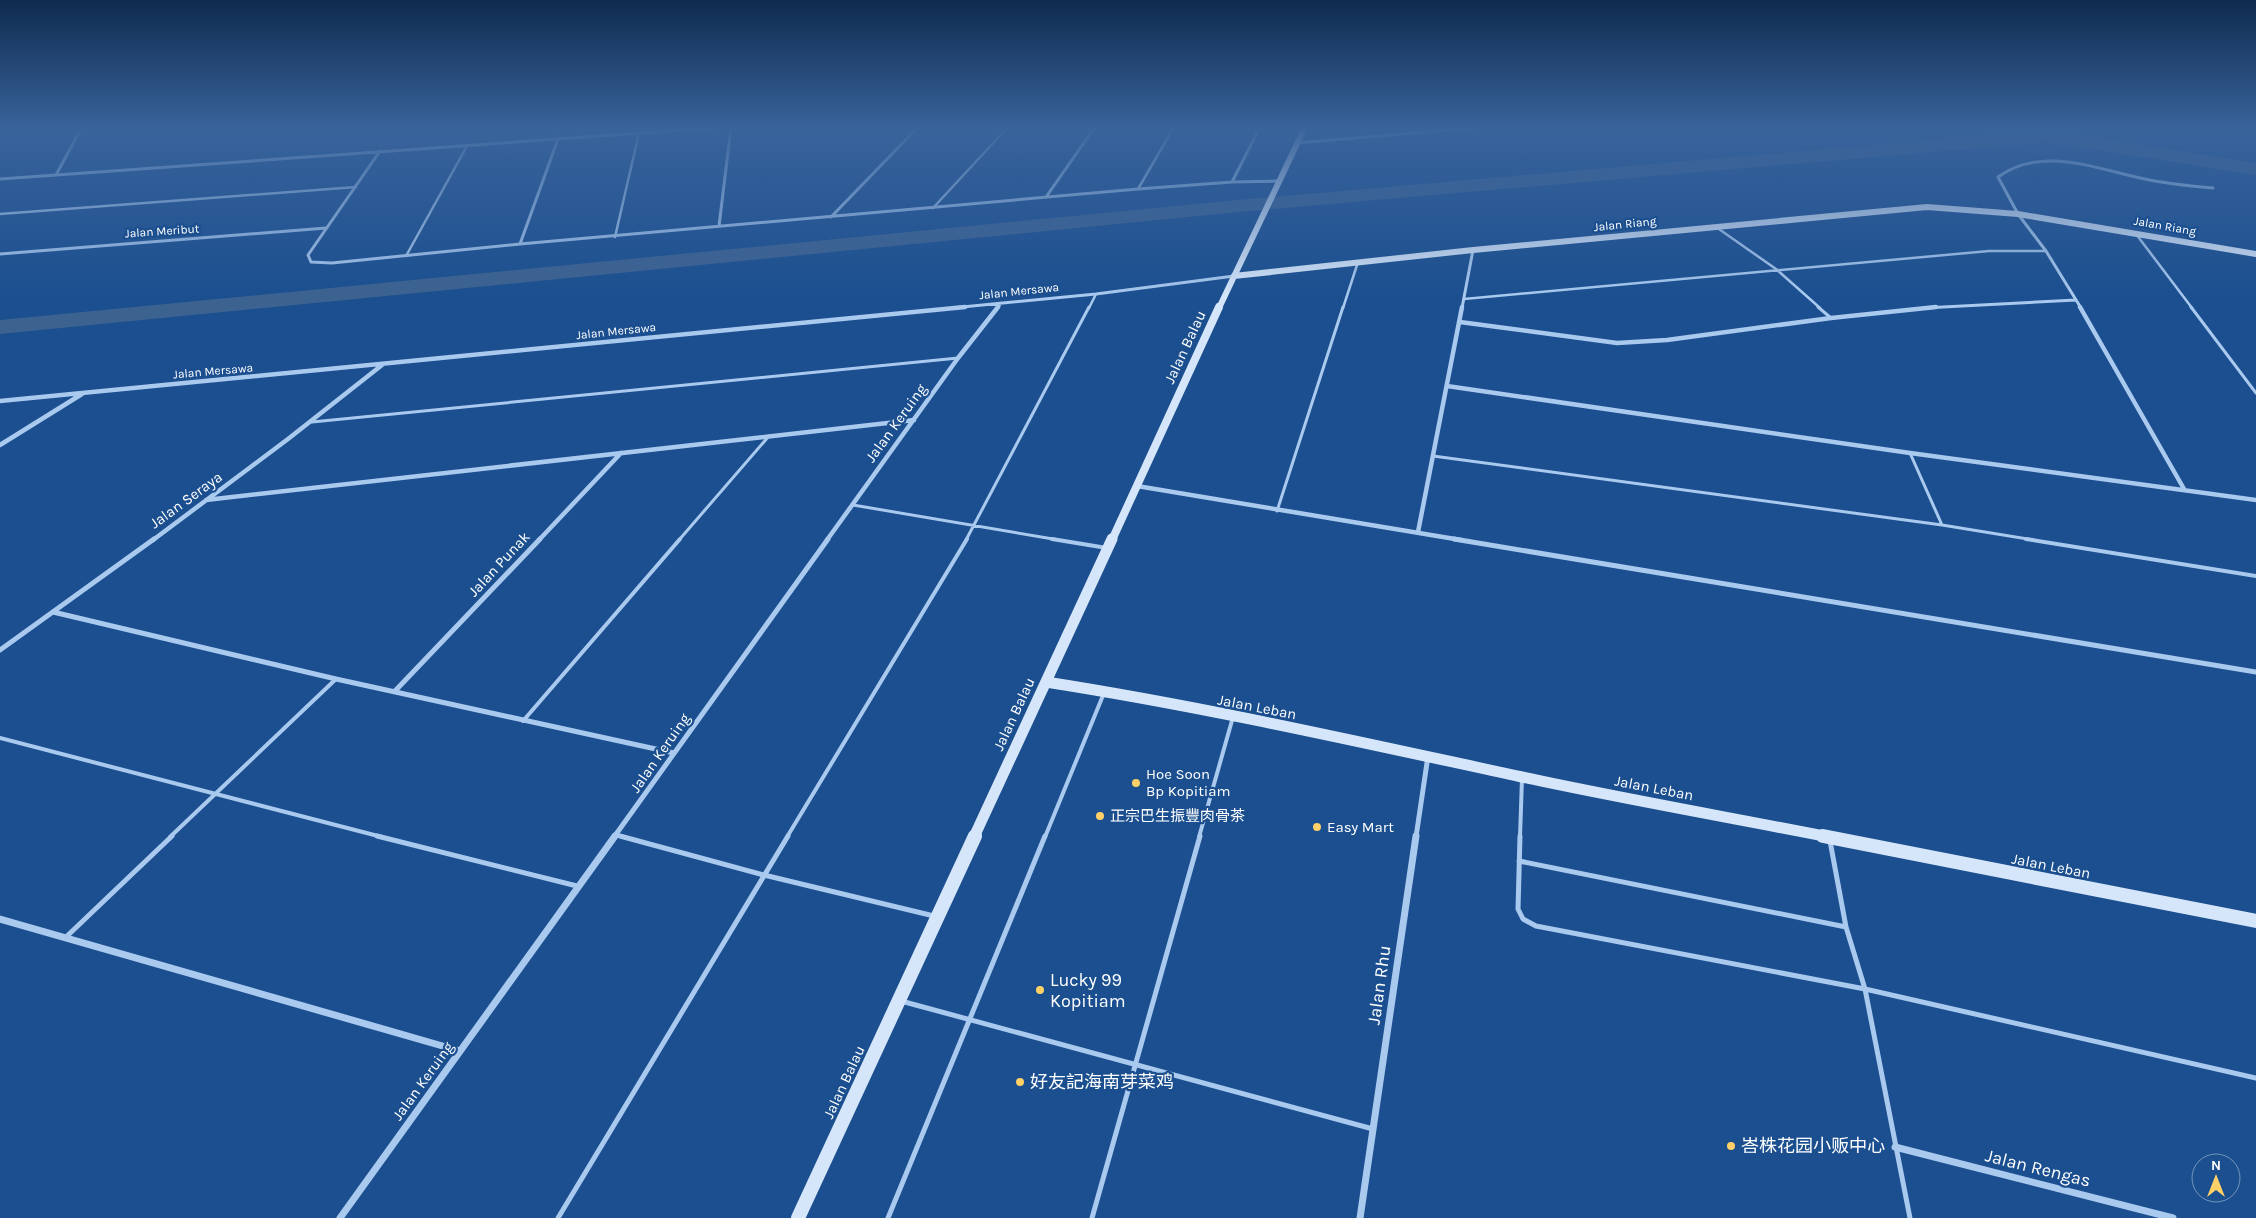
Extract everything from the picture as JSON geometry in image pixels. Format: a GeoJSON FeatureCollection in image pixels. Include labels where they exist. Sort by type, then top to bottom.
{"type":"FeatureCollection","features":[{"type":"Feature","properties":{"kind":"street"},"geometry":{"type":"LineString","coordinates":[[358,184],[308,255],[311,262],[332,263],[520,244],[1207,184]]}},
{"type":"Feature","properties":{"kind":"street"},"geometry":{"type":"LineString","coordinates":[[520,244],[542,184]]}},
{"type":"Feature","properties":{"kind":"street"},"geometry":{"type":"LineString","coordinates":[[720,226],[725,184]]}},
{"type":"Feature","properties":{"kind":"street"},"geometry":{"type":"LineString","coordinates":[[831,218],[864,184]]}},
{"type":"Feature","properties":{"kind":"street"},"geometry":{"type":"LineString","coordinates":[[1046,197],[1055,184]]}},
{"type":"Feature","properties":{"kind":"street","name":"Jalan Balau"},"geometry":{"type":"LineString","coordinates":[[798,1218],[1277,184]]}},
{"type":"Feature","properties":{"kind":"street"},"geometry":{"type":"LineString","coordinates":[[2002,184],[2018,214],[2046,251],[2076,300],[2184,489]]}},
{"type":"Feature","properties":{"kind":"street"},"geometry":{"type":"LineString","coordinates":[[2174,184],[2213,188]]}},
{"type":"Feature","properties":{"kind":"street","name":"Jalan Riang"},"geometry":{"type":"LineString","coordinates":[[1234,276],[1714,226],[1927,208],[2018,214],[2256,254]]}},
{"type":"Feature","properties":{"kind":"street","name":"Jalan Meribut"},"geometry":{"type":"LineString","coordinates":[[0,254],[326,228]]}},
{"type":"Feature","properties":{"kind":"street"},"geometry":{"type":"LineString","coordinates":[[1418,532],[1473,250]]}},
{"type":"Feature","properties":{"kind":"street","name":"Jalan Mersawa"},"geometry":{"type":"LineString","coordinates":[[0,401],[1096,294],[1234,276]]}},
{"type":"Feature","properties":{"kind":"street"},"geometry":{"type":"LineString","coordinates":[[1460,322],[1618,343],[1667,340],[1831,318],[1953,305],[2076,300]]}},
{"type":"Feature","properties":{"kind":"street","name":"Jalan Keruing"},"geometry":{"type":"LineString","coordinates":[[340,1218],[958,358],[1001,303]]}},
{"type":"Feature","properties":{"kind":"street","name":"Jalan Seraya"},"geometry":{"type":"LineString","coordinates":[[0,650],[312,422],[382,364]]}},
{"type":"Feature","properties":{"kind":"street"},"geometry":{"type":"LineString","coordinates":[[1448,386],[1910,453],[2256,500]]}},
{"type":"Feature","properties":{"kind":"street"},"geometry":{"type":"LineString","coordinates":[[0,445],[85,393]]}},
{"type":"Feature","properties":{"kind":"street"},"geometry":{"type":"LineString","coordinates":[[206,500],[914,420]]}},
{"type":"Feature","properties":{"kind":"street","name":"Jalan Punak"},"geometry":{"type":"LineString","coordinates":[[395,691],[621,453]]}},
{"type":"Feature","properties":{"kind":"street"},"geometry":{"type":"LineString","coordinates":[[1137,486],[1277,511],[1418,532],[2256,672]]}},
{"type":"Feature","properties":{"kind":"street"},"geometry":{"type":"LineString","coordinates":[[53,612],[336,679],[674,753]]}},
{"type":"Feature","properties":{"kind":"street","name":"Jalan Leban"},"geometry":{"type":"LineString","coordinates":[[1046,682],[1104,690],[1522,777],[2256,922]]}},
{"type":"Feature","properties":{"kind":"street","name":"Jalan Rhu"},"geometry":{"type":"LineString","coordinates":[[1360,1218],[1428,756]]}},
{"type":"Feature","properties":{"kind":"street"},"geometry":{"type":"LineString","coordinates":[[0,919],[460,1052]]}},
{"type":"Feature","properties":{"kind":"street","name":"Jalan Rengas"},"geometry":{"type":"LineString","coordinates":[[1895,1147],[2173,1218]]}},
{"type":"Feature","properties":{"kind":"lane"},"geometry":{"type":"LineString","coordinates":[[406,256],[447,184]]}},
{"type":"Feature","properties":{"kind":"lane"},"geometry":{"type":"LineString","coordinates":[[615,236],[627,184]]}},
{"type":"Feature","properties":{"kind":"lane"},"geometry":{"type":"LineString","coordinates":[[933,208],[955,184]]}},
{"type":"Feature","properties":{"kind":"lane"},"geometry":{"type":"LineString","coordinates":[[1138,189],[1141,184]]}},
{"type":"Feature","properties":{"kind":"lane"},"geometry":{"type":"LineString","coordinates":[[0,214],[356,187]]}},
{"type":"Feature","properties":{"kind":"lane"},"geometry":{"type":"LineString","coordinates":[[1714,226],[1776,269],[1831,318]]}},
{"type":"Feature","properties":{"kind":"lane"},"geometry":{"type":"LineString","coordinates":[[2134,232],[2256,393]]}},
{"type":"Feature","properties":{"kind":"lane"},"geometry":{"type":"LineString","coordinates":[[1464,299],[1989,251],[2046,251]]}},
{"type":"Feature","properties":{"kind":"lane"},"geometry":{"type":"LineString","coordinates":[[1277,511],[1358,262]]}},
{"type":"Feature","properties":{"kind":"lane"},"geometry":{"type":"LineString","coordinates":[[558,1218],[975,525],[1096,294]]}},
{"type":"Feature","properties":{"kind":"lane"},"geometry":{"type":"LineString","coordinates":[[312,422],[958,358]]}},
{"type":"Feature","properties":{"kind":"lane"},"geometry":{"type":"LineString","coordinates":[[523,721],[769,436]]}},
{"type":"Feature","properties":{"kind":"lane"},"geometry":{"type":"LineString","coordinates":[[1910,453],[1942,525]]}},
{"type":"Feature","properties":{"kind":"lane"},"geometry":{"type":"LineString","coordinates":[[1434,456],[1942,525],[2256,576]]}},
{"type":"Feature","properties":{"kind":"lane"},"geometry":{"type":"LineString","coordinates":[[853,504],[1108,548]]}},
{"type":"Feature","properties":{"kind":"lane"},"geometry":{"type":"LineString","coordinates":[[64,939],[336,679]]}},
{"type":"Feature","properties":{"kind":"lane"},"geometry":{"type":"LineString","coordinates":[[888,1218],[1104,690]]}},
{"type":"Feature","properties":{"kind":"lane"},"geometry":{"type":"LineString","coordinates":[[1092,1218],[1233,717]]}},
{"type":"Feature","properties":{"kind":"lane"},"geometry":{"type":"LineString","coordinates":[[0,738],[214,795],[577,886]]}},
{"type":"Feature","properties":{"kind":"lane"},"geometry":{"type":"LineString","coordinates":[[1522,777],[1518,909],[1523,919],[1536,926],[1865,989],[2256,1078]]}},
{"type":"Feature","properties":{"kind":"lane"},"geometry":{"type":"LineString","coordinates":[[616,835],[764,875],[938,916]]}},
{"type":"Feature","properties":{"kind":"lane"},"geometry":{"type":"LineString","coordinates":[[1830,838],[1846,927],[1865,989],[1910,1218]]}},
{"type":"Feature","properties":{"kind":"lane"},"geometry":{"type":"LineString","coordinates":[[1518,861],[1846,927]]}},
{"type":"Feature","properties":{"kind":"lane"},"geometry":{"type":"LineString","coordinates":[[899,1000],[1373,1129]]}},
{"type":"Feature","properties":{"kind":"waterway"},"geometry":{"type":"LineString","coordinates":[[0,327],[1238,206],[1494,184]]}},
{"type":"Feature","properties":{"kind":"place","name":"Hoe Soon Bp Kopitiam"},"geometry":{"type":"Point","coordinates":[1136,783]}},
{"type":"Feature","properties":{"kind":"place","name":"正宗巴生振豐肉骨茶"},"geometry":{"type":"Point","coordinates":[1100,816]}},
{"type":"Feature","properties":{"kind":"place","name":"Easy Mart"},"geometry":{"type":"Point","coordinates":[1317,827]}},
{"type":"Feature","properties":{"kind":"place","name":"Lucky 99 Kopitiam"},"geometry":{"type":"Point","coordinates":[1040,990]}},
{"type":"Feature","properties":{"kind":"place","name":"好友記海南芽菜鸡"},"geometry":{"type":"Point","coordinates":[1020,1082]}},
{"type":"Feature","properties":{"kind":"place","name":"峇株花园小贩中心"},"geometry":{"type":"Point","coordinates":[1731,1146]}}]}
